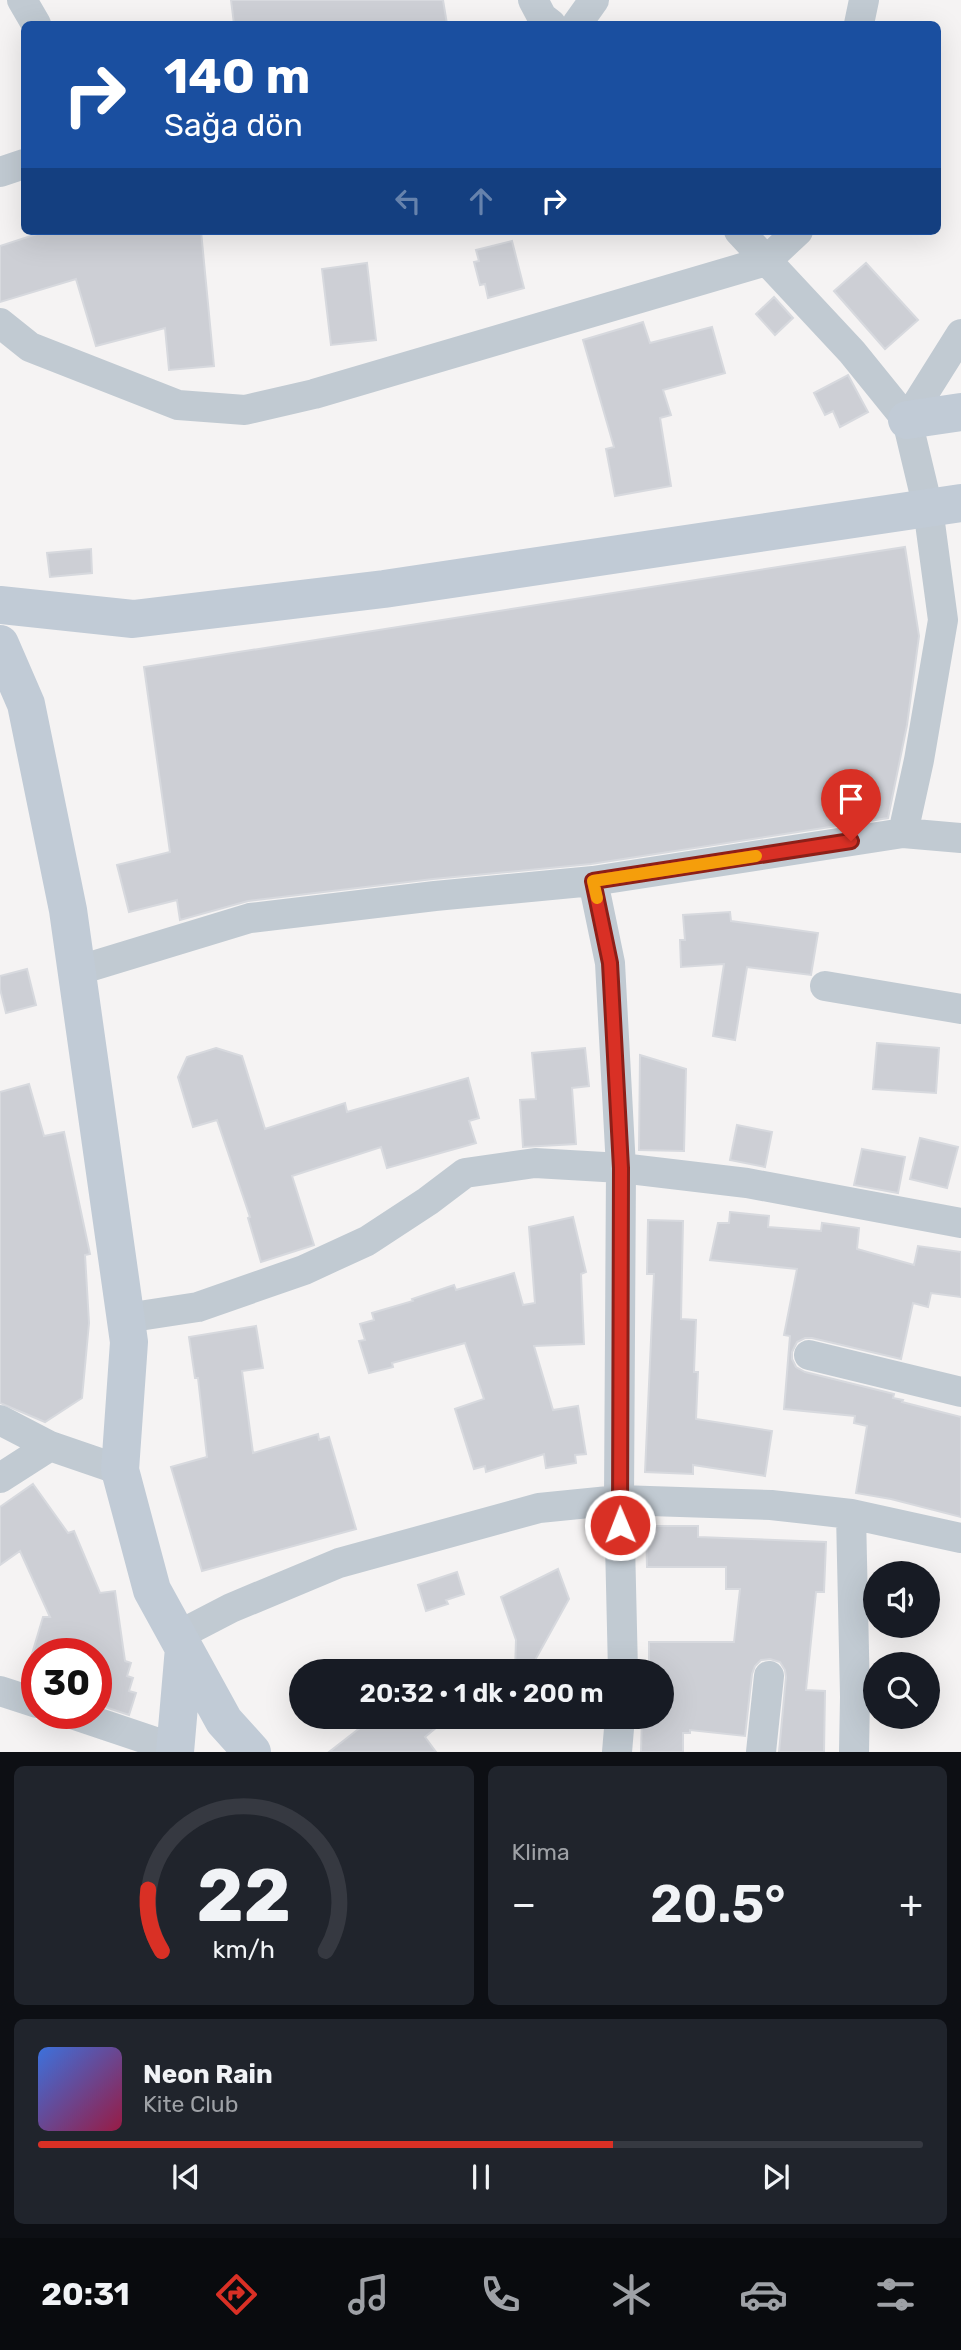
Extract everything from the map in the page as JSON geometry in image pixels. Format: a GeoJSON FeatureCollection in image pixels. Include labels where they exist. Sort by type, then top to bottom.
{"type":"FeatureCollection","features":[{"type":"Feature","properties":{"kind":"main road"},"geometry":{"type":"LineString","coordinates":[[907,420],[961,412]]}},
{"type":"Feature","properties":{"kind":"main road"},"geometry":{"type":"LineString","coordinates":[[0,605],[133,619],[384,589],[945,505]]}},
{"type":"Feature","properties":{"kind":"main road"},"geometry":{"type":"LineString","coordinates":[[0,644],[26,704],[68,910],[130,1342],[120,1470],[152,1590],[224,1721],[251,1752]]}},
{"type":"Feature","properties":{"kind":"main road"},"geometry":{"type":"LineString","coordinates":[[176,1750],[181,1642]]}},
{"type":"Feature","properties":{"kind":"street"},"geometry":{"type":"LineString","coordinates":[[22,0],[34,21]]}},
{"type":"Feature","properties":{"kind":"street"},"geometry":{"type":"LineString","coordinates":[[534,0],[542,17],[547,21]]}},
{"type":"Feature","properties":{"kind":"street"},"geometry":{"type":"LineString","coordinates":[[579,21],[594,0]]}},
{"type":"Feature","properties":{"kind":"street"},"geometry":{"type":"LineString","coordinates":[[860,21],[864,0]]}},
{"type":"Feature","properties":{"kind":"street"},"geometry":{"type":"LineString","coordinates":[[0,172],[21,165]]}},
{"type":"Feature","properties":{"kind":"street"},"geometry":{"type":"LineString","coordinates":[[743,235],[852,352],[907,420],[945,505],[943,620],[919,760],[903,833]]}},
{"type":"Feature","properties":{"kind":"street"},"geometry":{"type":"LineString","coordinates":[[0,323],[30,347],[177,405],[244,411],[314,394],[766,261],[795,235]]}},
{"type":"Feature","properties":{"kind":"street"},"geometry":{"type":"LineString","coordinates":[[907,420],[961,334]]}},
{"type":"Feature","properties":{"kind":"street"},"geometry":{"type":"LineString","coordinates":[[76,971],[250,918],[593,881],[903,833],[961,838]]}},
{"type":"Feature","properties":{"kind":"street"},"geometry":{"type":"LineString","coordinates":[[593,881],[610,963],[621,1168],[619,1500],[623,1659]]}},
{"type":"Feature","properties":{"kind":"street"},"geometry":{"type":"LineString","coordinates":[[825,986],[961,1009]]}},
{"type":"Feature","properties":{"kind":"street"},"geometry":{"type":"LineString","coordinates":[[126,1318],[198,1307],[304,1270],[367,1241],[465,1173],[535,1163],[621,1168],[747,1183],[961,1223]]}},
{"type":"Feature","properties":{"kind":"street"},"geometry":{"type":"LineString","coordinates":[[809,1355],[961,1392]]}},
{"type":"Feature","properties":{"kind":"street"},"geometry":{"type":"LineString","coordinates":[[0,1420],[50,1446],[120,1470]]}},
{"type":"Feature","properties":{"kind":"street"},"geometry":{"type":"LineString","coordinates":[[0,1478],[50,1446]]}},
{"type":"Feature","properties":{"kind":"street"},"geometry":{"type":"LineString","coordinates":[[181,1642],[231,1608],[339,1563],[539,1508],[619,1500],[771,1505],[851,1514],[961,1538]]}},
{"type":"Feature","properties":{"kind":"street"},"geometry":{"type":"LineString","coordinates":[[851,1514],[854,1752]]}},
{"type":"Feature","properties":{"kind":"street"},"geometry":{"type":"LineString","coordinates":[[761,1752],[769,1676]]}},
{"type":"Feature","properties":{"kind":"street"},"geometry":{"type":"LineString","coordinates":[[0,1692],[21,1698]]}},
{"type":"Feature","properties":{"kind":"street"},"geometry":{"type":"LineString","coordinates":[[112,1728],[176,1750]]}},
{"type":"Feature","properties":{"kind":"street"},"geometry":{"type":"LineString","coordinates":[[617,1752],[619,1729]]}},
{"type":"Feature","properties":{"kind":"building"},"geometry":{"type":"Polygon","coordinates":[[[231,0],[443,0],[446,21],[234,21],[231,0]]]}},
{"type":"Feature","properties":{"kind":"building"},"geometry":{"type":"Polygon","coordinates":[[[34,235],[201,235],[214,366],[169,370],[165,328],[96,346],[76,279],[0,302],[0,246],[34,235]]]}},
{"type":"Feature","properties":{"kind":"building"},"geometry":{"type":"Polygon","coordinates":[[[512,241],[524,288],[488,298],[485,284],[480,285],[474,262],[479,261],[476,250],[512,241]]]}},
{"type":"Feature","properties":{"kind":"building"},"geometry":{"type":"Polygon","coordinates":[[[367,263],[376,340],[331,345],[322,269],[367,263]]]}},
{"type":"Feature","properties":{"kind":"building"},"geometry":{"type":"Polygon","coordinates":[[[866,263],[918,320],[885,349],[834,291],[866,263]]]}},
{"type":"Feature","properties":{"kind":"building"},"geometry":{"type":"Polygon","coordinates":[[[774,297],[793,318],[775,335],[756,314],[774,297]]]}},
{"type":"Feature","properties":{"kind":"building"},"geometry":{"type":"Polygon","coordinates":[[[643,322],[650,343],[712,327],[725,373],[663,390],[671,415],[660,418],[671,486],[615,496],[606,449],[614,447],[583,340],[643,322]]]}},
{"type":"Feature","properties":{"kind":"building"},"geometry":{"type":"Polygon","coordinates":[[[848,375],[868,412],[840,427],[833,411],[825,415],[814,393],[848,375]]]}},
{"type":"Feature","properties":{"kind":"building"},"geometry":{"type":"Polygon","coordinates":[[[905,547],[919,636],[907,725],[888,818],[591,864],[248,901],[180,920],[177,900],[129,912],[117,865],[170,852],[144,667],[905,547]]]}},
{"type":"Feature","properties":{"kind":"building"},"geometry":{"type":"Polygon","coordinates":[[[91,549],[92,573],[50,577],[47,553],[91,549]]]}},
{"type":"Feature","properties":{"kind":"building"},"geometry":{"type":"Polygon","coordinates":[[[730,912],[731,921],[818,933],[811,975],[747,967],[735,1040],[713,1036],[724,964],[681,967],[680,940],[685,940],[683,915],[730,912]]]}},
{"type":"Feature","properties":{"kind":"building"},"geometry":{"type":"Polygon","coordinates":[[[27,969],[36,1005],[6,1013],[0,976],[27,969]]]}},
{"type":"Feature","properties":{"kind":"building"},"geometry":{"type":"Polygon","coordinates":[[[877,1043],[939,1048],[936,1093],[873,1089],[877,1043]]]}},
{"type":"Feature","properties":{"kind":"building"},"geometry":{"type":"Polygon","coordinates":[[[216,1048],[242,1056],[265,1129],[345,1103],[347,1112],[468,1078],[479,1118],[469,1121],[476,1143],[387,1168],[381,1147],[292,1176],[314,1245],[261,1262],[248,1218],[250,1217],[217,1120],[193,1127],[178,1077],[187,1057],[216,1048]]]}},
{"type":"Feature","properties":{"kind":"building"},"geometry":{"type":"Polygon","coordinates":[[[585,1048],[589,1086],[572,1088],[576,1144],[523,1147],[520,1100],[536,1099],[532,1053],[585,1048]]]}},
{"type":"Feature","properties":{"kind":"building"},"geometry":{"type":"Polygon","coordinates":[[[640,1055],[686,1069],[684,1151],[639,1150],[640,1055]]]}},
{"type":"Feature","properties":{"kind":"building"},"geometry":{"type":"Polygon","coordinates":[[[29,1084],[44,1136],[64,1132],[90,1254],[85,1255],[89,1323],[82,1398],[45,1422],[0,1403],[0,1092],[29,1084]]]}},
{"type":"Feature","properties":{"kind":"building"},"geometry":{"type":"Polygon","coordinates":[[[737,1125],[772,1132],[765,1167],[730,1160],[737,1125]]]}},
{"type":"Feature","properties":{"kind":"building"},"geometry":{"type":"Polygon","coordinates":[[[920,1138],[958,1147],[947,1188],[910,1179],[920,1138]]]}},
{"type":"Feature","properties":{"kind":"building"},"geometry":{"type":"Polygon","coordinates":[[[862,1149],[905,1157],[898,1193],[854,1185],[862,1149]]]}},
{"type":"Feature","properties":{"kind":"building"},"geometry":{"type":"Polygon","coordinates":[[[730,1212],[769,1216],[768,1227],[821,1231],[822,1223],[859,1228],[857,1249],[914,1265],[918,1246],[961,1252],[961,1297],[931,1293],[928,1307],[913,1303],[901,1359],[805,1338],[797,1342],[792,1359],[796,1367],[805,1372],[894,1394],[893,1398],[903,1400],[902,1402],[961,1417],[961,1517],[856,1493],[867,1426],[854,1423],[855,1416],[784,1409],[790,1336],[784,1335],[797,1269],[710,1260],[718,1223],[729,1223],[730,1212]]]}},
{"type":"Feature","properties":{"kind":"building"},"geometry":{"type":"Polygon","coordinates":[[[573,1217],[586,1272],[581,1274],[584,1344],[534,1346],[553,1410],[578,1406],[586,1454],[575,1455],[576,1463],[546,1468],[544,1454],[486,1472],[485,1466],[474,1469],[455,1409],[484,1399],[465,1343],[392,1363],[393,1367],[369,1373],[359,1341],[365,1340],[360,1324],[374,1320],[372,1313],[454,1285],[456,1290],[514,1273],[523,1305],[535,1303],[529,1227],[573,1217]]]}},
{"type":"Feature","properties":{"kind":"building"},"geometry":{"type":"Polygon","coordinates":[[[648,1220],[683,1221],[681,1319],[696,1320],[696,1419],[772,1431],[765,1476],[693,1465],[693,1474],[645,1472],[654,1274],[647,1274],[648,1220]]]}},
{"type":"Feature","properties":{"kind":"building"},"geometry":{"type":"Polygon","coordinates":[[[256,1326],[263,1368],[242,1371],[253,1453],[318,1434],[319,1440],[329,1437],[356,1529],[202,1571],[171,1467],[207,1457],[198,1378],[195,1378],[189,1337],[256,1326]]]}},
{"type":"Feature","properties":{"kind":"building"},"geometry":{"type":"Polygon","coordinates":[[[33,1484],[68,1533],[74,1531],[100,1593],[115,1591],[125,1661],[131,1663],[127,1676],[133,1678],[129,1691],[136,1693],[129,1715],[112,1709],[112,1638],[37,1638],[43,1617],[50,1617],[20,1551],[0,1565],[0,1507],[33,1484]]]}},
{"type":"Feature","properties":{"kind":"building"},"geometry":{"type":"Polygon","coordinates":[[[646,1526],[698,1526],[698,1537],[826,1542],[824,1592],[816,1592],[806,1690],[825,1691],[824,1752],[779,1752],[786,1677],[780,1662],[770,1659],[761,1660],[752,1674],[745,1736],[690,1730],[690,1733],[683,1733],[683,1752],[641,1752],[642,1729],[674,1729],[674,1659],[649,1659],[649,1642],[734,1642],[740,1589],[726,1589],[726,1567],[647,1567],[646,1526]]]}},
{"type":"Feature","properties":{"kind":"building"},"geometry":{"type":"Polygon","coordinates":[[[558,1569],[569,1599],[536,1659],[515,1659],[516,1640],[501,1597],[558,1569]]]}},
{"type":"Feature","properties":{"kind":"building"},"geometry":{"type":"Polygon","coordinates":[[[457,1572],[464,1594],[446,1600],[448,1604],[426,1611],[418,1585],[457,1572]]]}},
{"type":"Feature","properties":{"kind":"building"},"geometry":{"type":"Polygon","coordinates":[[[359,1729],[435,1729],[425,1737],[436,1752],[329,1752],[359,1729]]]}},
{"type":"Feature","properties":{"kind":"slow traffic"},"geometry":{"type":"LineString","coordinates":[[597,898],[593,881],[756,856]]}},
{"type":"Feature","properties":{"kind":"route"},"geometry":{"type":"LineString","coordinates":[[620,1525],[621,1168],[610,963],[593,881],[851,841]]}}]}
